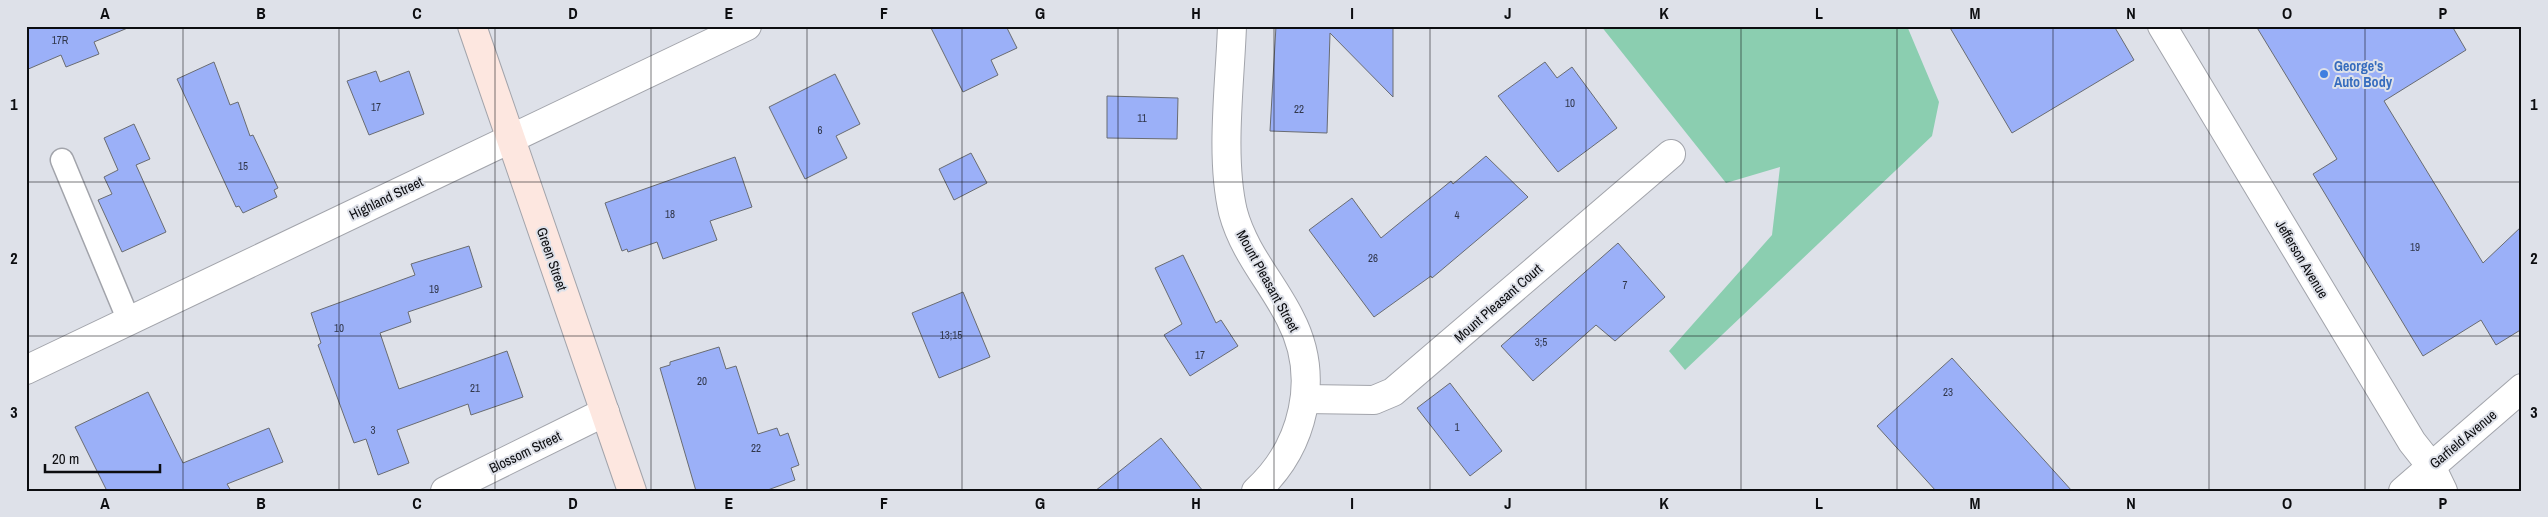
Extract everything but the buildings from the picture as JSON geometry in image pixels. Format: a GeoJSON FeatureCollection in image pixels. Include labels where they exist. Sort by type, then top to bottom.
{"type":"FeatureCollection","features":[{"type":"Feature","properties":{"kind":"street","name":"Green Street"},"geometry":{"type":"LineString","coordinates":[[472,26],[632,491]]}},
{"type":"Feature","properties":{"kind":"street","name":"Highland Street"},"geometry":{"type":"LineString","coordinates":[[26,370],[747,26]]}},
{"type":"Feature","properties":{"kind":"street","name":"Mount Pleasant Street"},"geometry":{"type":"LineString","coordinates":[[1232,26],[1227,154],[1231,200],[1245,243],[1296,330],[1306,371],[1305,399],[1299,426],[1288,452],[1272,475],[1256,491]]}},
{"type":"Feature","properties":{"kind":"street","name":"Jefferson Avenue"},"geometry":{"type":"LineString","coordinates":[[2162,26],[2412,442],[2431,466],[2443,491]]}},
{"type":"Feature","properties":{"kind":"street","name":"Mount Pleasant Court"},"geometry":{"type":"LineString","coordinates":[[1305,399],[1374,400],[1393,392],[1671,154]]}},
{"type":"Feature","properties":{"kind":"street","name":"Garfield Avenue"},"geometry":{"type":"LineString","coordinates":[[2404,491],[2522,388]]}},
{"type":"Feature","properties":{"kind":"street","name":"Blossom Street"},"geometry":{"type":"LineString","coordinates":[[445,491],[604,412]]}},
{"type":"Feature","properties":{"kind":"lane"},"geometry":{"type":"LineString","coordinates":[[62,160],[129,321]]}},
{"type":"Feature","properties":{"kind":"green space"},"geometry":{"type":"Polygon","coordinates":[[[1601,26],[1907,26],[1939,102],[1932,136],[1685,370],[1669,351],[1772,235],[1780,167],[1726,183],[1601,26]]]}},
{"type":"Feature","properties":{"kind":"place","name":"George's Auto Body"},"geometry":{"type":"Point","coordinates":[2324,74]}}]}
